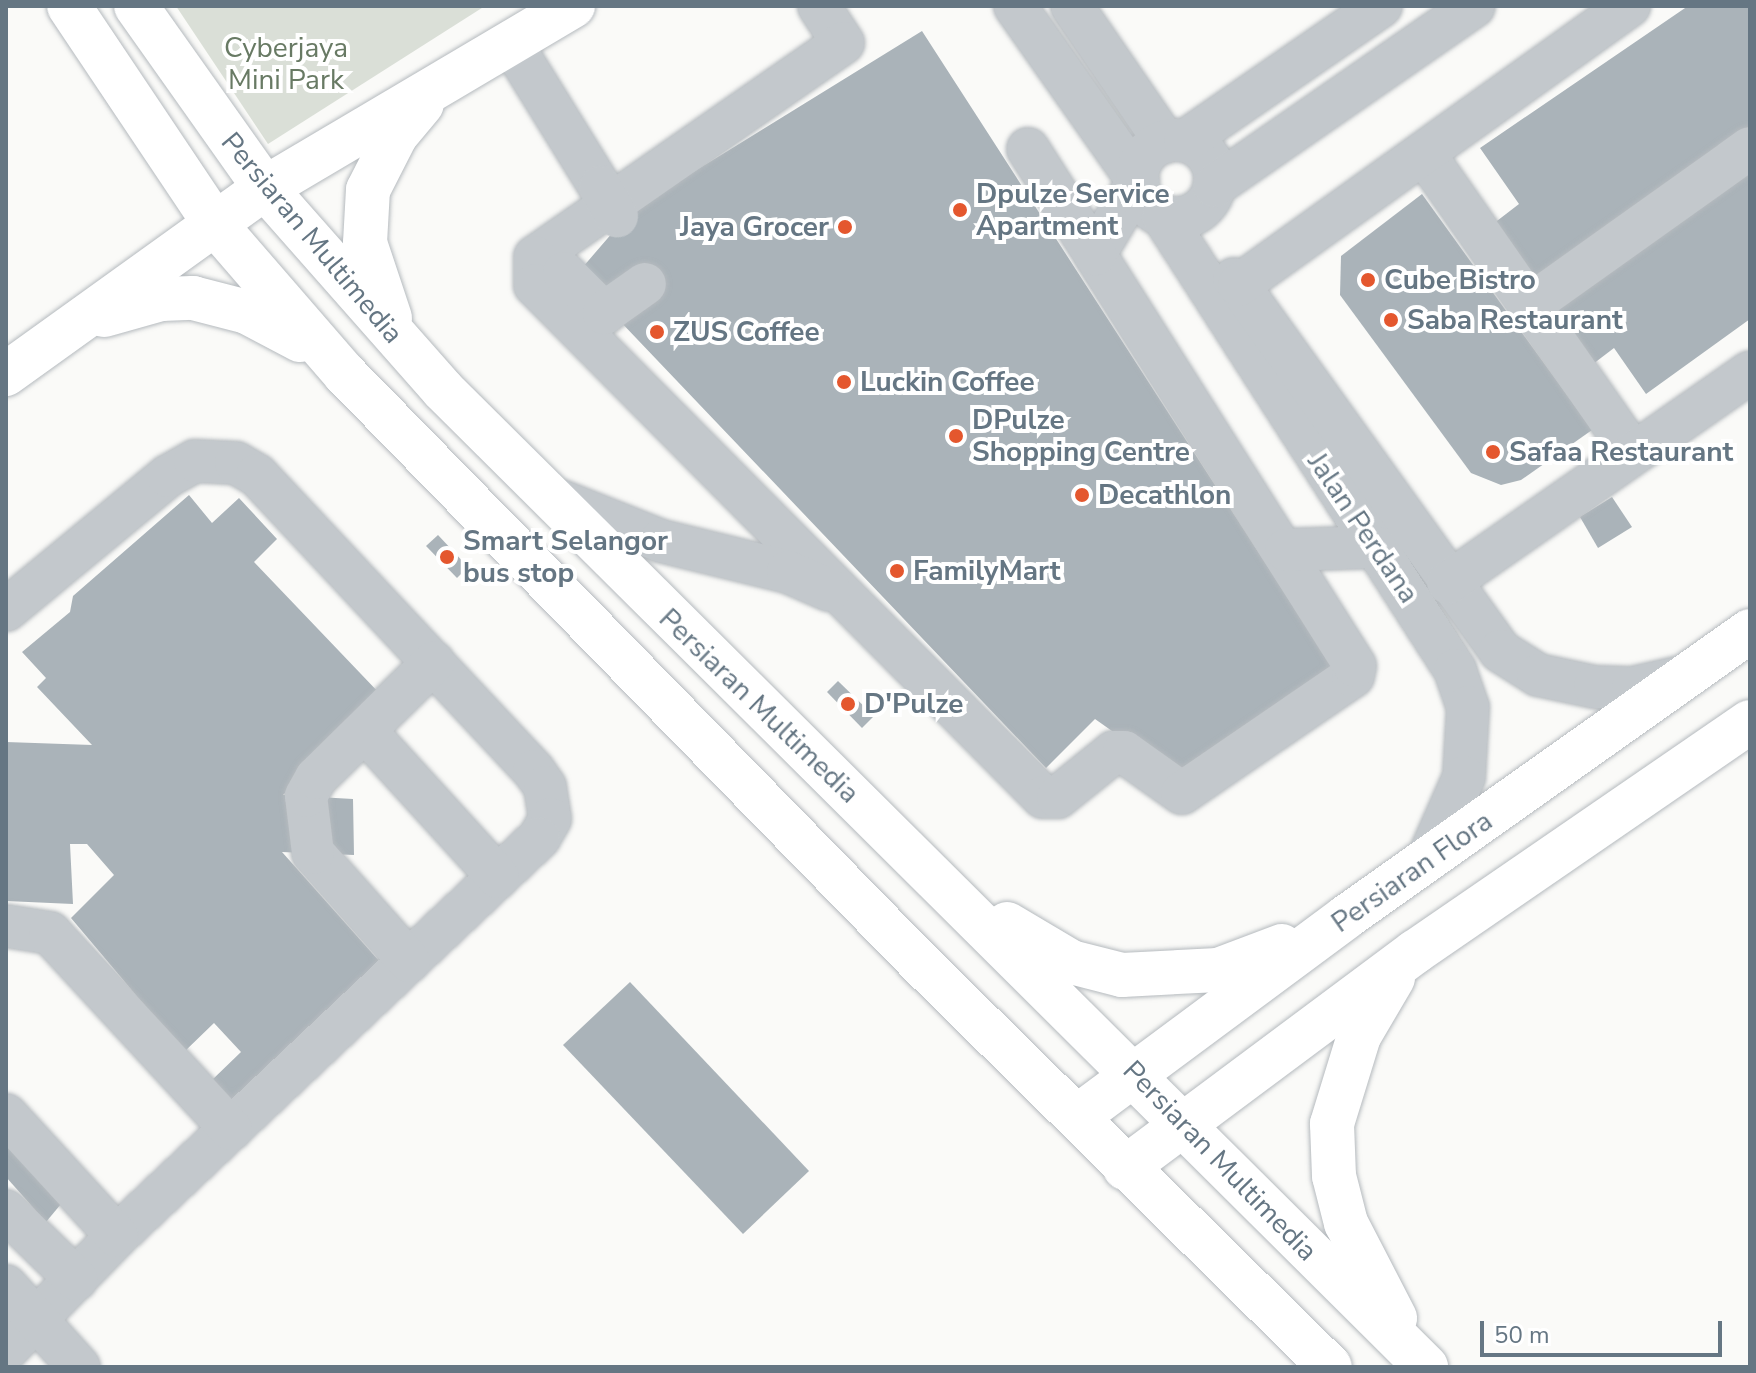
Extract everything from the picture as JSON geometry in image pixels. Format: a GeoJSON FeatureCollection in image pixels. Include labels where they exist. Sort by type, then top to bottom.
{"type":"FeatureCollection","features":[{"type":"Feature","properties":{"kind":"main road","name":"Persiaran Multimedia"},"geometry":{"type":"LineString","coordinates":[[69,6],[215,224],[345,374],[1125,1168],[1330,1367]]}},
{"type":"Feature","properties":{"kind":"main road","name":"Persiaran Multimedia"},"geometry":{"type":"LineString","coordinates":[[136,6],[265,188],[405,350],[546,495],[1134,1073],[1182,1128],[1424,1365]]}},
{"type":"Feature","properties":{"kind":"main road"},"geometry":{"type":"LineString","coordinates":[[6,374],[265,188],[573,6]]}},
{"type":"Feature","properties":{"kind":"main road"},"geometry":{"type":"LineString","coordinates":[[405,350],[373,278],[365,243],[368,190],[396,135],[450,77]]}},
{"type":"Feature","properties":{"kind":"main road"},"geometry":{"type":"LineString","coordinates":[[65,331],[161,299],[193,298],[273,323],[345,374]]}},
{"type":"Feature","properties":{"kind":"main road","name":"Persiaran Flora"},"geometry":{"type":"LineString","coordinates":[[1077,1117],[1346,917],[1750,631]]}},
{"type":"Feature","properties":{"kind":"main road"},"geometry":{"type":"LineString","coordinates":[[1125,1168],[1415,952],[1750,722]]}},
{"type":"Feature","properties":{"kind":"main road"},"geometry":{"type":"LineString","coordinates":[[909,852],[1071,962],[1122,975],[1218,970],[1346,917]]}},
{"type":"Feature","properties":{"kind":"main road"},"geometry":{"type":"LineString","coordinates":[[1415,952],[1379,995],[1359,1036],[1332,1124],[1334,1176],[1346,1223],[1424,1365]]}},
{"type":"Feature","properties":{"kind":"street"},"geometry":{"type":"LineString","coordinates":[[819,6],[843,43],[602,207],[535,257],[531,271],[535,285],[1043,797],[1058,797],[1114,752],[1124,752],[1178,793],[1353,676],[1355,666],[1273,544],[1028,149]]}},
{"type":"Feature","properties":{"kind":"street","name":"Jalan Perdana"},"geometry":{"type":"LineString","coordinates":[[1072,6],[1175,142],[1211,163],[1190,205]]}},
{"type":"Feature","properties":{"kind":"street"},"geometry":{"type":"LineString","coordinates":[[1095,254],[1138,181],[1145,157],[1175,142],[1381,6]]}},
{"type":"Feature","properties":{"kind":"street"},"geometry":{"type":"LineString","coordinates":[[1190,205],[1474,6]]}},
{"type":"Feature","properties":{"kind":"street"},"geometry":{"type":"LineString","coordinates":[[1239,285],[1425,155],[1629,6]]}},
{"type":"Feature","properties":{"kind":"street","name":"Jalan Perdana"},"geometry":{"type":"LineString","coordinates":[[1018,31],[1138,181],[1148,205],[1190,205]]}},
{"type":"Feature","properties":{"kind":"street"},"geometry":{"type":"LineString","coordinates":[[511,43],[608,202],[563,257],[561,269],[604,313],[645,284]]}},
{"type":"Feature","properties":{"kind":"street"},"geometry":{"type":"LineString","coordinates":[[1530,305],[1750,148]]}},
{"type":"Feature","properties":{"kind":"street"},"geometry":{"type":"LineString","coordinates":[[1425,155],[1633,453]]}},
{"type":"Feature","properties":{"kind":"street","name":"Jalan Perdana"},"geometry":{"type":"LineString","coordinates":[[1190,205],[1239,285],[1448,583],[1500,651],[1538,675],[1633,688],[1691,675]]}},
{"type":"Feature","properties":{"kind":"street","name":"Jalan Perdana"},"geometry":{"type":"LineString","coordinates":[[1190,205],[1375,547],[1438,640],[1468,707],[1464,777],[1427,861]]}},
{"type":"Feature","properties":{"kind":"street"},"geometry":{"type":"LineString","coordinates":[[1448,583],[1750,372]]}},
{"type":"Feature","properties":{"kind":"street"},"geometry":{"type":"LineString","coordinates":[[6,610],[168,476],[195,461],[217,459],[257,475],[534,771],[550,802],[550,819],[539,838],[117,1236],[6,1350]]}},
{"type":"Feature","properties":{"kind":"street"},"geometry":{"type":"LineString","coordinates":[[546,495],[661,541],[823,586],[858,610]]}},
{"type":"Feature","properties":{"kind":"street"},"geometry":{"type":"LineString","coordinates":[[734,561],[759,508]]}},
{"type":"Feature","properties":{"kind":"street"},"geometry":{"type":"LineString","coordinates":[[1273,544],[1375,547]]}},
{"type":"Feature","properties":{"kind":"street"},"geometry":{"type":"LineString","coordinates":[[409,961],[324,870],[307,832],[306,796],[316,778],[434,662]]}},
{"type":"Feature","properties":{"kind":"street"},"geometry":{"type":"LineString","coordinates":[[366,732],[498,877]]}},
{"type":"Feature","properties":{"kind":"street"},"geometry":{"type":"LineString","coordinates":[[6,926],[50,933],[231,1129]]}},
{"type":"Feature","properties":{"kind":"street"},"geometry":{"type":"LineString","coordinates":[[6,1115],[117,1236]]}},
{"type":"Feature","properties":{"kind":"street"},"geometry":{"type":"LineString","coordinates":[[6,1211],[76,1279]]}},
{"type":"Feature","properties":{"kind":"street"},"geometry":{"type":"LineString","coordinates":[[6,1286],[79,1367]]}},
{"type":"Feature","properties":{"kind":"green space","name":"Cyberjaya Mini Park"},"geometry":{"type":"Polygon","coordinates":[[[176,6],[485,6],[268,144],[176,6]]]}},
{"type":"Feature","properties":{"kind":"building"},"geometry":{"type":"Polygon","coordinates":[[[1688,6],[1750,6],[1750,126],[1536,282],[1493,224],[1519,204],[1480,148],[1688,6]]]}},
{"type":"Feature","properties":{"kind":"building","name":"DPulze Shopping Centre"},"geometry":{"type":"Polygon","coordinates":[[[922,31],[1333,668],[1173,774],[1095,719],[1046,768],[576,275],[632,210],[922,31]]]}},
{"type":"Feature","properties":{"kind":"building"},"geometry":{"type":"Polygon","coordinates":[[[1750,162],[1750,319],[1646,394],[1614,348],[1593,364],[1551,303],[1750,162]]]}},
{"type":"Feature","properties":{"kind":"building"},"geometry":{"type":"Polygon","coordinates":[[[1422,194],[1592,430],[1521,480],[1501,485],[1471,473],[1340,295],[1341,256],[1422,194]]]}},
{"type":"Feature","properties":{"kind":"building"},"geometry":{"type":"Polygon","coordinates":[[[189,495],[212,523],[239,498],[277,539],[254,562],[382,696],[283,795],[353,799],[354,855],[282,852],[380,962],[236,1105],[212,1080],[241,1052],[214,1023],[184,1052],[71,918],[114,875],[87,844],[70,844],[73,904],[6,901],[6,742],[92,745],[37,687],[46,678],[22,652],[70,612],[73,596],[189,495]]]}},
{"type":"Feature","properties":{"kind":"building"},"geometry":{"type":"Polygon","coordinates":[[[1612,497],[1632,527],[1598,548],[1580,517],[1612,497]]]}},
{"type":"Feature","properties":{"kind":"building","name":"Smart Selangor bus stop"},"geometry":{"type":"Polygon","coordinates":[[[438,535],[468,567],[457,578],[426,546],[438,535]]]}},
{"type":"Feature","properties":{"kind":"building"},"geometry":{"type":"Polygon","coordinates":[[[838,681],[874,716],[862,728],[827,692],[838,681]]]}},
{"type":"Feature","properties":{"kind":"building"},"geometry":{"type":"Polygon","coordinates":[[[630,982],[809,1171],[743,1234],[563,1045],[630,982]]]}},
{"type":"Feature","properties":{"kind":"building"},"geometry":{"type":"Polygon","coordinates":[[[6,1145],[61,1204],[46,1222],[6,1177],[6,1145]]]}},
{"type":"Feature","properties":{"kind":"place","name":"Dpulze Service Apartment"},"geometry":{"type":"Point","coordinates":[960,210]}},
{"type":"Feature","properties":{"kind":"place","name":"Jaya Grocer"},"geometry":{"type":"Point","coordinates":[845,227]}},
{"type":"Feature","properties":{"kind":"place","name":"Cube Bistro"},"geometry":{"type":"Point","coordinates":[1368,280]}},
{"type":"Feature","properties":{"kind":"place","name":"Saba Restaurant"},"geometry":{"type":"Point","coordinates":[1391,320]}},
{"type":"Feature","properties":{"kind":"place","name":"ZUS Coffee"},"geometry":{"type":"Point","coordinates":[657,332]}},
{"type":"Feature","properties":{"kind":"place","name":"Luckin Coffee"},"geometry":{"type":"Point","coordinates":[844,382]}},
{"type":"Feature","properties":{"kind":"place","name":"DPulze Shopping Centre"},"geometry":{"type":"Point","coordinates":[956,436]}},
{"type":"Feature","properties":{"kind":"place","name":"Safaa Restaurant"},"geometry":{"type":"Point","coordinates":[1493,452]}},
{"type":"Feature","properties":{"kind":"place","name":"Decathlon"},"geometry":{"type":"Point","coordinates":[1082,495]}},
{"type":"Feature","properties":{"kind":"place","name":"Smart Selangor bus stop"},"geometry":{"type":"Point","coordinates":[447,557]}},
{"type":"Feature","properties":{"kind":"place","name":"FamilyMart"},"geometry":{"type":"Point","coordinates":[897,571]}},
{"type":"Feature","properties":{"kind":"place","name":"D'Pulze"},"geometry":{"type":"Point","coordinates":[848,704]}}]}
